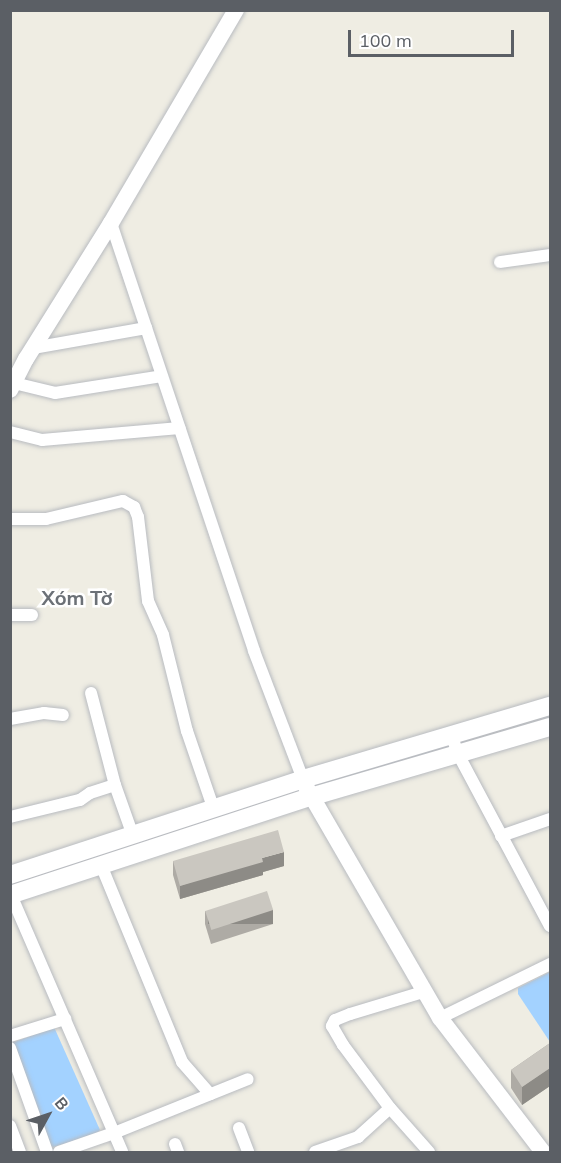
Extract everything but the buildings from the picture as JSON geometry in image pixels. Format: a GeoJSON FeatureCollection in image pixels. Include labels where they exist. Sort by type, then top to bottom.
{"type":"FeatureCollection","features":[{"type":"Feature","properties":{"kind":"main road"},"geometry":{"type":"LineString","coordinates":[[10,875],[213,807],[550,706]]}},
{"type":"Feature","properties":{"kind":"main road"},"geometry":{"type":"LineString","coordinates":[[11,895],[310,798],[550,728]]}},
{"type":"Feature","properties":{"kind":"street"},"geometry":{"type":"LineString","coordinates":[[162,376],[56,393],[12,387],[33,348],[111,223],[236,10]]}},
{"type":"Feature","properties":{"kind":"street"},"geometry":{"type":"LineString","coordinates":[[111,223],[254,651],[310,798],[440,1018],[543,1152]]}},
{"type":"Feature","properties":{"kind":"street"},"geometry":{"type":"LineString","coordinates":[[500,262],[550,255]]}},
{"type":"Feature","properties":{"kind":"street"},"geometry":{"type":"LineString","coordinates":[[33,348],[146,328]]}},
{"type":"Feature","properties":{"kind":"street"},"geometry":{"type":"LineString","coordinates":[[10,432],[42,440],[179,428]]}},
{"type":"Feature","properties":{"kind":"street"},"geometry":{"type":"LineString","coordinates":[[10,519],[46,519],[123,501],[134,507],[138,517],[148,601],[163,635],[187,731],[213,807]]}},
{"type":"Feature","properties":{"kind":"street"},"geometry":{"type":"LineString","coordinates":[[10,615],[32,615]]}},
{"type":"Feature","properties":{"kind":"street"},"geometry":{"type":"LineString","coordinates":[[91,693],[115,785],[132,833]]}},
{"type":"Feature","properties":{"kind":"street"},"geometry":{"type":"LineString","coordinates":[[10,719],[44,713],[63,715]]}},
{"type":"Feature","properties":{"kind":"street"},"geometry":{"type":"LineString","coordinates":[[452,736],[458,754],[550,926]]}},
{"type":"Feature","properties":{"kind":"street"},"geometry":{"type":"LineString","coordinates":[[10,817],[80,800],[90,793],[115,785]]}},
{"type":"Feature","properties":{"kind":"street"},"geometry":{"type":"LineString","coordinates":[[501,836],[550,819]]}},
{"type":"Feature","properties":{"kind":"street"},"geometry":{"type":"LineString","coordinates":[[101,865],[182,1062],[210,1094]]}},
{"type":"Feature","properties":{"kind":"street"},"geometry":{"type":"LineString","coordinates":[[11,895],[123,1152]]}},
{"type":"Feature","properties":{"kind":"street"},"geometry":{"type":"LineString","coordinates":[[440,1018],[550,964]]}},
{"type":"Feature","properties":{"kind":"street"},"geometry":{"type":"LineString","coordinates":[[423,992],[350,1014],[335,1020],[332,1026],[343,1045],[390,1108],[429,1152]]}},
{"type":"Feature","properties":{"kind":"street"},"geometry":{"type":"LineString","coordinates":[[10,1036],[65,1019]]}},
{"type":"Feature","properties":{"kind":"street"},"geometry":{"type":"LineString","coordinates":[[10,1048],[47,1152]]}},
{"type":"Feature","properties":{"kind":"street"},"geometry":{"type":"LineString","coordinates":[[59,1152],[114,1133],[248,1079]]}},
{"type":"Feature","properties":{"kind":"street"},"geometry":{"type":"LineString","coordinates":[[315,1152],[358,1137],[390,1108]]}},
{"type":"Feature","properties":{"kind":"street"},"geometry":{"type":"LineString","coordinates":[[10,1126],[20,1152]]}},
{"type":"Feature","properties":{"kind":"street"},"geometry":{"type":"LineString","coordinates":[[239,1128],[248,1152]]}},
{"type":"Feature","properties":{"kind":"water"},"geometry":{"type":"Polygon","coordinates":[[[550,972],[550,1042],[518,994],[518,988],[550,972]]]}},
{"type":"Feature","properties":{"kind":"water"},"geometry":{"type":"Polygon","coordinates":[[[54,1027],[100,1130],[95,1135],[53,1147],[46,1143],[12,1043],[54,1027]]]}},
{"type":"Feature","properties":{"kind":"district","name":"Xóm Tờ"},"geometry":{"type":"Point","coordinates":[77,597]}}]}
